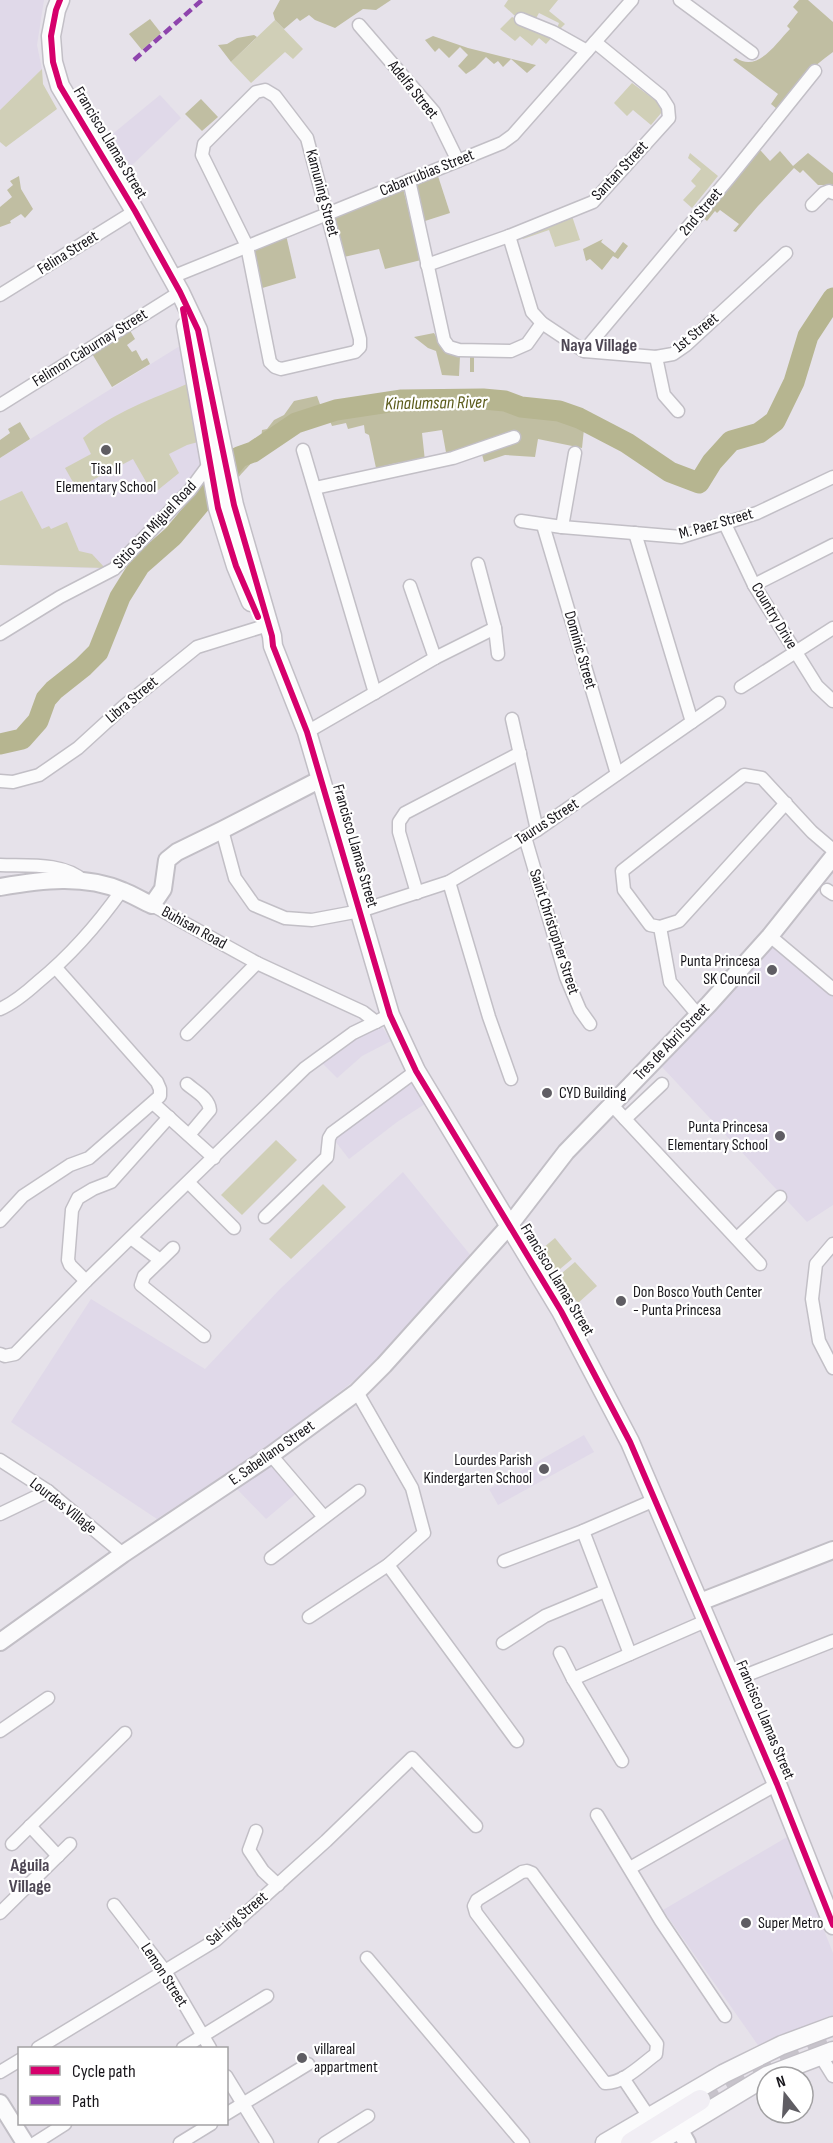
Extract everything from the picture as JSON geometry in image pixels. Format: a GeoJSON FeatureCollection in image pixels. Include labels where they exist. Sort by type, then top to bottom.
{"type":"FeatureCollection","features":[{"type":"Feature","properties":{"kind":"main road","name":"Francisco Llamas Street"},"geometry":{"type":"LineString","coordinates":[[60,0],[51,36],[53,62],[60,86],[135,211],[176,284],[198,330],[216,464],[226,506],[265,626],[266,638],[273,646],[307,732],[360,911],[383,1019],[554,1299],[594,1370],[630,1442],[657,1499],[734,1680],[833,1925]]}},
{"type":"Feature","properties":{"kind":"main road"},"geometry":{"type":"LineString","coordinates":[[605,2143],[723,2074],[782,2045],[833,2026]]}},
{"type":"Feature","properties":{"kind":"main road"},"geometry":{"type":"LineString","coordinates":[[656,2143],[683,2136],[767,2076],[826,2053]]}},
{"type":"Feature","properties":{"kind":"main road"},"geometry":{"type":"LineString","coordinates":[[631,2143],[700,2100]]}},
{"type":"Feature","properties":{"kind":"street","name":"Cabarrubias Street"},"geometry":{"type":"LineString","coordinates":[[176,284],[247,246],[502,143],[513,135],[632,0]]}},
{"type":"Feature","properties":{"kind":"street"},"geometry":{"type":"LineString","coordinates":[[680,0],[752,53]]}},
{"type":"Feature","properties":{"kind":"street"},"geometry":{"type":"LineString","coordinates":[[521,19],[591,47]]}},
{"type":"Feature","properties":{"kind":"street","name":"Adelfa Street"},"geometry":{"type":"LineString","coordinates":[[359,25],[434,112],[458,161]]}},
{"type":"Feature","properties":{"kind":"street","name":"Santan Street"},"geometry":{"type":"LineString","coordinates":[[428,265],[509,236],[593,202],[669,118],[668,107],[661,96],[591,47]]}},
{"type":"Feature","properties":{"kind":"street","name":"2nd Street"},"geometry":{"type":"LineString","coordinates":[[584,351],[815,71]]}},
{"type":"Feature","properties":{"kind":"street","name":"Kamuning Street"},"geometry":{"type":"LineString","coordinates":[[265,90],[275,96],[307,138],[328,213],[360,346],[355,352],[281,369],[270,362],[247,246],[202,155],[204,144],[256,92],[265,90]]}},
{"type":"Feature","properties":{"kind":"street"},"geometry":{"type":"LineString","coordinates":[[409,180],[444,340],[449,347],[459,350],[511,351],[526,344],[542,323]]}},
{"type":"Feature","properties":{"kind":"street"},"geometry":{"type":"LineString","coordinates":[[812,205],[824,193],[829,191],[833,193]]}},
{"type":"Feature","properties":{"kind":"street","name":"Felina Street"},"geometry":{"type":"LineString","coordinates":[[0,296],[135,211]]}},
{"type":"Feature","properties":{"kind":"street","name":"1st Street"},"geometry":{"type":"LineString","coordinates":[[509,236],[532,312],[542,323],[584,351],[656,357],[673,354],[686,345],[786,253]]}},
{"type":"Feature","properties":{"kind":"street","name":"Felimon Caburnay Street"},"geometry":{"type":"LineString","coordinates":[[0,405],[176,284]]}},
{"type":"Feature","properties":{"kind":"street"},"geometry":{"type":"LineString","coordinates":[[656,357],[664,395],[678,411]]}},
{"type":"Feature","properties":{"kind":"street"},"geometry":{"type":"LineString","coordinates":[[315,488],[453,458],[514,437]]}},
{"type":"Feature","properties":{"kind":"street"},"geometry":{"type":"LineString","coordinates":[[303,450],[375,693]]}},
{"type":"Feature","properties":{"kind":"street"},"geometry":{"type":"LineString","coordinates":[[561,527],[575,453]]}},
{"type":"Feature","properties":{"kind":"street","name":"Sitio San Miguel Road"},"geometry":{"type":"LineString","coordinates":[[0,634],[60,597],[114,569],[216,464]]}},
{"type":"Feature","properties":{"kind":"street","name":"M. Paez Street"},"geometry":{"type":"LineString","coordinates":[[521,521],[561,527],[681,537],[757,513],[833,477]]}},
{"type":"Feature","properties":{"kind":"street","name":"Country Drive"},"geometry":{"type":"LineString","coordinates":[[725,524],[754,585],[817,686],[833,701]]}},
{"type":"Feature","properties":{"kind":"street","name":"Dominic Street"},"geometry":{"type":"LineString","coordinates":[[543,525],[617,774]]}},
{"type":"Feature","properties":{"kind":"street"},"geometry":{"type":"LineString","coordinates":[[635,533],[692,722]]}},
{"type":"Feature","properties":{"kind":"street"},"geometry":{"type":"LineString","coordinates":[[754,585],[833,545]]}},
{"type":"Feature","properties":{"kind":"street"},"geometry":{"type":"LineString","coordinates":[[478,564],[495,628],[498,654]]}},
{"type":"Feature","properties":{"kind":"street"},"geometry":{"type":"LineString","coordinates":[[410,586],[435,658]]}},
{"type":"Feature","properties":{"kind":"street","name":"Libra Street"},"geometry":{"type":"LineString","coordinates":[[0,781],[13,782],[39,775],[78,748],[124,706],[197,647],[265,626]]}},
{"type":"Feature","properties":{"kind":"street"},"geometry":{"type":"LineString","coordinates":[[307,732],[435,658],[495,628]]}},
{"type":"Feature","properties":{"kind":"street"},"geometry":{"type":"LineString","coordinates":[[741,687],[833,628]]}},
{"type":"Feature","properties":{"kind":"street","name":"Taurus Street"},"geometry":{"type":"LineString","coordinates":[[222,830],[236,878],[254,905],[285,918],[312,920],[360,911],[450,882],[537,830],[718,703]]}},
{"type":"Feature","properties":{"kind":"street"},"geometry":{"type":"LineString","coordinates":[[512,719],[537,830]]}},
{"type":"Feature","properties":{"kind":"street"},"geometry":{"type":"LineString","coordinates":[[417,893],[399,832],[399,822],[405,813],[520,753]]}},
{"type":"Feature","properties":{"kind":"street"},"geometry":{"type":"LineString","coordinates":[[786,803],[679,921],[660,927],[650,925],[624,890],[622,871],[744,775],[762,778],[833,850]]}},
{"type":"Feature","properties":{"kind":"street"},"geometry":{"type":"LineString","coordinates":[[152,905],[163,889],[167,860],[177,852],[321,779]]}},
{"type":"Feature","properties":{"kind":"street","name":"Saint Christopher Street"},"geometry":{"type":"LineString","coordinates":[[525,837],[566,977],[580,1010],[590,1024]]}},
{"type":"Feature","properties":{"kind":"street","name":"Tres de Abril Street"},"geometry":{"type":"LineString","coordinates":[[509,1226],[566,1152],[698,1015],[770,936],[823,888],[833,857]]}},
{"type":"Feature","properties":{"kind":"street"},"geometry":{"type":"LineString","coordinates":[[0,865],[58,868],[76,874],[84,881]]}},
{"type":"Feature","properties":{"kind":"street","name":"Buhisan Road"},"geometry":{"type":"LineString","coordinates":[[0,887],[51,880],[84,881],[122,890],[257,963],[383,1019]]}},
{"type":"Feature","properties":{"kind":"street"},"geometry":{"type":"LineString","coordinates":[[450,882],[489,1017],[511,1079]]}},
{"type":"Feature","properties":{"kind":"street"},"geometry":{"type":"LineString","coordinates":[[0,1009],[26,993],[56,968],[97,925],[122,890]]}},
{"type":"Feature","properties":{"kind":"street"},"geometry":{"type":"LineString","coordinates":[[660,927],[670,982],[698,1015]]}},
{"type":"Feature","properties":{"kind":"street"},"geometry":{"type":"LineString","coordinates":[[770,936],[833,989]]}},
{"type":"Feature","properties":{"kind":"street"},"geometry":{"type":"LineString","coordinates":[[187,1034],[257,963]]}},
{"type":"Feature","properties":{"kind":"street"},"geometry":{"type":"LineString","coordinates":[[0,1221],[23,1196],[70,1165],[89,1158],[160,1096],[157,1082],[56,968]]}},
{"type":"Feature","properties":{"kind":"street"},"geometry":{"type":"LineString","coordinates":[[0,1354],[5,1356],[15,1354],[86,1281],[305,1068],[353,1033],[383,1019]]}},
{"type":"Feature","properties":{"kind":"street"},"geometry":{"type":"LineString","coordinates":[[265,1216],[327,1157],[328,1138],[332,1133],[416,1071]]}},
{"type":"Feature","properties":{"kind":"street"},"geometry":{"type":"LineString","coordinates":[[187,1084],[208,1101],[210,1106],[210,1110],[189,1135]]}},
{"type":"Feature","properties":{"kind":"street"},"geometry":{"type":"LineString","coordinates":[[625,1119],[662,1084]]}},
{"type":"Feature","properties":{"kind":"street"},"geometry":{"type":"LineString","coordinates":[[153,1103],[214,1158]]}},
{"type":"Feature","properties":{"kind":"street"},"geometry":{"type":"LineString","coordinates":[[611,1104],[760,1264]]}},
{"type":"Feature","properties":{"kind":"street"},"geometry":{"type":"LineString","coordinates":[[86,1281],[68,1260],[72,1210],[78,1198],[111,1182],[169,1118]]}},
{"type":"Feature","properties":{"kind":"street"},"geometry":{"type":"LineString","coordinates":[[189,1183],[234,1228]]}},
{"type":"Feature","properties":{"kind":"street"},"geometry":{"type":"LineString","coordinates":[[737,1238],[780,1197]]}},
{"type":"Feature","properties":{"kind":"street","name":"E. Sabellano Street"},"geometry":{"type":"LineString","coordinates":[[0,1642],[123,1554],[271,1455],[357,1392],[509,1226]]}},
{"type":"Feature","properties":{"kind":"street"},"geometry":{"type":"LineString","coordinates":[[131,1238],[160,1260]]}},
{"type":"Feature","properties":{"kind":"street"},"geometry":{"type":"LineString","coordinates":[[833,1244],[816,1264],[812,1299],[819,1341],[833,1368]]}},
{"type":"Feature","properties":{"kind":"street"},"geometry":{"type":"LineString","coordinates":[[173,1248],[144,1276],[141,1285],[204,1336]]}},
{"type":"Feature","properties":{"kind":"street"},"geometry":{"type":"LineString","coordinates":[[309,1617],[388,1565],[424,1533],[412,1488],[357,1392]]}},
{"type":"Feature","properties":{"kind":"street"},"geometry":{"type":"LineString","coordinates":[[271,1455],[324,1517]]}},
{"type":"Feature","properties":{"kind":"street","name":"Lourdes Village"},"geometry":{"type":"LineString","coordinates":[[0,1460],[48,1491],[123,1554]]}},
{"type":"Feature","properties":{"kind":"street"},"geometry":{"type":"LineString","coordinates":[[0,1515],[48,1491]]}},
{"type":"Feature","properties":{"kind":"street"},"geometry":{"type":"LineString","coordinates":[[271,1558],[359,1491]]}},
{"type":"Feature","properties":{"kind":"street"},"geometry":{"type":"LineString","coordinates":[[504,1561],[583,1531],[657,1499]]}},
{"type":"Feature","properties":{"kind":"street"},"geometry":{"type":"LineString","coordinates":[[583,1531],[630,1654]]}},
{"type":"Feature","properties":{"kind":"street"},"geometry":{"type":"LineString","coordinates":[[700,1602],[833,1550]]}},
{"type":"Feature","properties":{"kind":"street"},"geometry":{"type":"LineString","coordinates":[[388,1565],[517,1741]]}},
{"type":"Feature","properties":{"kind":"street"},"geometry":{"type":"LineString","coordinates":[[502,1643],[545,1616],[605,1591]]}},
{"type":"Feature","properties":{"kind":"street"},"geometry":{"type":"LineString","coordinates":[[573,1679],[708,1620]]}},
{"type":"Feature","properties":{"kind":"street"},"geometry":{"type":"LineString","coordinates":[[734,1680],[833,1641]]}},
{"type":"Feature","properties":{"kind":"street"},"geometry":{"type":"LineString","coordinates":[[560,1653],[622,1761]]}},
{"type":"Feature","properties":{"kind":"street"},"geometry":{"type":"LineString","coordinates":[[0,1731],[48,1698]]}},
{"type":"Feature","properties":{"kind":"street"},"geometry":{"type":"LineString","coordinates":[[12,1844],[125,1733]]}},
{"type":"Feature","properties":{"kind":"street","name":"Sal-ing Street"},"geometry":{"type":"LineString","coordinates":[[41,2047],[216,1940],[278,1885],[412,1758],[476,1826]]}},
{"type":"Feature","properties":{"kind":"street"},"geometry":{"type":"LineString","coordinates":[[630,1868],[777,1784]]}},
{"type":"Feature","properties":{"kind":"street"},"geometry":{"type":"LineString","coordinates":[[597,1815],[661,1921],[725,2016]]}},
{"type":"Feature","properties":{"kind":"street"},"geometry":{"type":"LineString","coordinates":[[30,1826],[58,1856]]}},
{"type":"Feature","properties":{"kind":"street"},"geometry":{"type":"LineString","coordinates":[[256,1831],[249,1850],[263,1870],[278,1885]]}},
{"type":"Feature","properties":{"kind":"street"},"geometry":{"type":"LineString","coordinates":[[0,1913],[70,1844]]}},
{"type":"Feature","properties":{"kind":"street"},"geometry":{"type":"LineString","coordinates":[[522,1872],[532,1873],[657,2044],[656,2054],[623,2078],[605,2083],[476,1913],[474,1906],[477,1900],[522,1872]]}},
{"type":"Feature","properties":{"kind":"street","name":"Lemon Street"},"geometry":{"type":"LineString","coordinates":[[114,1905],[165,1971],[209,2047]]}},
{"type":"Feature","properties":{"kind":"street"},"geometry":{"type":"LineString","coordinates":[[367,1958],[523,2143]]}},
{"type":"Feature","properties":{"kind":"street"},"geometry":{"type":"LineString","coordinates":[[186,2047],[267,1996]]}},
{"type":"Feature","properties":{"kind":"street"},"geometry":{"type":"LineString","coordinates":[[826,2053],[833,2076]]}},
{"type":"Feature","properties":{"kind":"street"},"geometry":{"type":"LineString","coordinates":[[0,2072],[18,2061]]}},
{"type":"Feature","properties":{"kind":"street"},"geometry":{"type":"LineString","coordinates":[[228,2113],[308,2064]]}},
{"type":"Feature","properties":{"kind":"street"},"geometry":{"type":"LineString","coordinates":[[623,2078],[649,2117]]}},
{"type":"Feature","properties":{"kind":"street"},"geometry":{"type":"LineString","coordinates":[[228,2079],[267,2143]]}},
{"type":"Feature","properties":{"kind":"street"},"geometry":{"type":"LineString","coordinates":[[0,2103],[25,2143]]}},
{"type":"Feature","properties":{"kind":"street"},"geometry":{"type":"LineString","coordinates":[[325,2143],[368,2116]]}},
{"type":"Feature","properties":{"kind":"street"},"geometry":{"type":"LineString","coordinates":[[35,2143],[63,2125]]}},
{"type":"Feature","properties":{"kind":"street"},"geometry":{"type":"LineString","coordinates":[[180,2143],[209,2125]]}},
{"type":"Feature","properties":{"kind":"shaded area"},"geometry":{"type":"Polygon","coordinates":[[[0,0],[44,0],[37,45],[42,69],[0,110],[0,0]]]}},
{"type":"Feature","properties":{"kind":"shaded area"},"geometry":{"type":"Polygon","coordinates":[[[280,0],[391,0],[376,10],[363,9],[335,28],[309,15],[300,21],[297,18],[284,29],[275,20],[273,13],[280,0]]]}},
{"type":"Feature","properties":{"kind":"shaded area"},"geometry":{"type":"Polygon","coordinates":[[[799,0],[808,0],[833,22],[833,52],[803,78],[777,109],[771,104],[778,94],[733,60],[736,58],[744,62],[752,62],[773,48],[790,29],[787,26],[798,12],[793,7],[799,0]]]}},
{"type":"Feature","properties":{"kind":"shaded area"},"geometry":{"type":"Polygon","coordinates":[[[150,19],[161,33],[142,50],[129,34],[150,19]]]}},
{"type":"Feature","properties":{"kind":"shaded area"},"geometry":{"type":"Polygon","coordinates":[[[254,35],[257,37],[231,62],[218,45],[227,44],[237,38],[254,35]]]}},
{"type":"Feature","properties":{"kind":"shaded area"},"geometry":{"type":"Polygon","coordinates":[[[433,36],[468,48],[536,65],[527,73],[511,59],[503,67],[498,61],[494,64],[486,57],[466,74],[458,66],[468,55],[460,47],[449,58],[439,48],[435,52],[425,40],[433,36]]]}},
{"type":"Feature","properties":{"kind":"shaded area"},"geometry":{"type":"Polygon","coordinates":[[[160,95],[181,118],[130,167],[109,137],[160,95]]]}},
{"type":"Feature","properties":{"kind":"shaded area"},"geometry":{"type":"Polygon","coordinates":[[[201,99],[218,117],[202,131],[185,114],[201,99]]]}},
{"type":"Feature","properties":{"kind":"shaded area"},"geometry":{"type":"Polygon","coordinates":[[[752,141],[770,161],[780,151],[793,166],[808,153],[833,173],[833,189],[826,185],[818,185],[803,170],[800,173],[794,168],[736,232],[733,231],[739,224],[720,210],[717,213],[715,211],[707,221],[702,217],[752,141]]]}},
{"type":"Feature","properties":{"kind":"shaded area"},"geometry":{"type":"Polygon","coordinates":[[[19,176],[21,189],[33,209],[25,218],[21,214],[10,221],[11,223],[0,227],[0,207],[12,197],[7,190],[13,185],[10,181],[19,176]]]}},
{"type":"Feature","properties":{"kind":"shaded area"},"geometry":{"type":"Polygon","coordinates":[[[438,176],[450,213],[425,221],[413,184],[438,176]]]}},
{"type":"Feature","properties":{"kind":"shaded area"},"geometry":{"type":"Polygon","coordinates":[[[403,188],[421,260],[385,269],[379,249],[344,257],[334,218],[403,188]]]}},
{"type":"Feature","properties":{"kind":"shaded area"},"geometry":{"type":"Polygon","coordinates":[[[286,235],[296,278],[259,289],[249,250],[286,235]]]}},
{"type":"Feature","properties":{"kind":"shaded area"},"geometry":{"type":"Polygon","coordinates":[[[603,239],[601,242],[615,253],[623,242],[628,246],[618,259],[613,256],[602,270],[590,259],[586,261],[583,249],[603,239]]]}},
{"type":"Feature","properties":{"kind":"shaded area"},"geometry":{"type":"Polygon","coordinates":[[[828,296],[833,298],[833,312],[819,332],[814,348],[799,344],[816,311],[828,296]]]}},
{"type":"Feature","properties":{"kind":"shaded area"},"geometry":{"type":"Polygon","coordinates":[[[128,327],[135,339],[127,345],[132,352],[136,350],[142,361],[147,358],[150,364],[112,387],[91,352],[128,327]]]}},
{"type":"Feature","properties":{"kind":"shaded area"},"geometry":{"type":"Polygon","coordinates":[[[434,333],[442,347],[474,355],[474,372],[470,372],[470,356],[460,356],[459,376],[442,375],[436,351],[414,337],[434,333]]]}},
{"type":"Feature","properties":{"kind":"shaded area","name":"Tisa II Elementary School"},"geometry":{"type":"Polygon","coordinates":[[[183,344],[202,471],[109,569],[0,565],[0,458],[183,344]]]}},
{"type":"Feature","properties":{"kind":"shaded area"},"geometry":{"type":"Polygon","coordinates":[[[429,390],[468,394],[468,400],[505,401],[529,408],[540,403],[574,407],[602,424],[597,434],[584,429],[582,448],[538,439],[535,457],[505,455],[484,462],[480,447],[447,458],[442,430],[422,433],[425,461],[396,463],[376,468],[369,435],[365,433],[364,425],[348,429],[346,423],[332,426],[330,421],[299,430],[281,439],[258,457],[237,479],[234,459],[261,441],[262,430],[267,429],[274,420],[284,415],[294,401],[317,396],[321,407],[327,408],[361,401],[429,396],[429,390]]]}},
{"type":"Feature","properties":{"kind":"shaded area"},"geometry":{"type":"Polygon","coordinates":[[[20,422],[30,439],[0,458],[0,440],[10,433],[8,429],[20,422]]]}},
{"type":"Feature","properties":{"kind":"shaded area","name":"Punta Princesa Elementary School"},"geometry":{"type":"Polygon","coordinates":[[[775,944],[833,993],[833,1205],[807,1222],[662,1067],[775,944]]]}},
{"type":"Feature","properties":{"kind":"shaded area"},"geometry":{"type":"Polygon","coordinates":[[[381,1025],[391,1041],[362,1056],[337,1078],[320,1061],[353,1038],[381,1025]]]}},
{"type":"Feature","properties":{"kind":"shaded area"},"geometry":{"type":"Polygon","coordinates":[[[413,1077],[428,1102],[397,1122],[349,1159],[332,1137],[413,1077]]]}},
{"type":"Feature","properties":{"kind":"shaded area"},"geometry":{"type":"Polygon","coordinates":[[[403,1172],[472,1257],[368,1370],[277,1440],[157,1519],[11,1422],[91,1299],[205,1369],[279,1290],[403,1172]]]}},
{"type":"Feature","properties":{"kind":"shaded area","name":"Lourdes Parish Kindergarten School"},"geometry":{"type":"Polygon","coordinates":[[[584,1435],[594,1452],[498,1505],[489,1489],[584,1435]]]}},
{"type":"Feature","properties":{"kind":"shaded area"},"geometry":{"type":"Polygon","coordinates":[[[271,1462],[298,1492],[266,1519],[235,1487],[271,1462]]]}},
{"type":"Feature","properties":{"kind":"shaded area","name":"Super Metro"},"geometry":{"type":"Polygon","coordinates":[[[787,1837],[833,1953],[833,2019],[760,2048],[663,1910],[787,1837]]]}},
{"type":"Feature","properties":{"kind":"green space"},"geometry":{"type":"Polygon","coordinates":[[[508,0],[558,0],[549,11],[565,24],[557,32],[559,23],[539,13],[535,20],[514,15],[504,6],[508,0]]]}},
{"type":"Feature","properties":{"kind":"green space"},"geometry":{"type":"Polygon","coordinates":[[[512,17],[554,35],[546,44],[539,38],[532,46],[520,36],[515,41],[500,29],[512,17]]]}},
{"type":"Feature","properties":{"kind":"green space"},"geometry":{"type":"Polygon","coordinates":[[[275,20],[303,49],[293,59],[285,52],[251,83],[231,62],[275,20]]]}},
{"type":"Feature","properties":{"kind":"green space"},"geometry":{"type":"Polygon","coordinates":[[[42,69],[43,84],[57,109],[6,147],[0,142],[0,110],[42,69]]]}},
{"type":"Feature","properties":{"kind":"green space"},"geometry":{"type":"Polygon","coordinates":[[[632,83],[659,103],[662,112],[651,125],[633,110],[627,116],[614,103],[632,83]]]}},
{"type":"Feature","properties":{"kind":"green space"},"geometry":{"type":"Polygon","coordinates":[[[690,153],[718,176],[692,208],[683,200],[696,186],[691,181],[701,169],[688,158],[690,153]]]}},
{"type":"Feature","properties":{"kind":"green space"},"geometry":{"type":"Polygon","coordinates":[[[572,216],[580,240],[555,247],[549,230],[523,239],[521,236],[572,216]]]}},
{"type":"Feature","properties":{"kind":"green space"},"geometry":{"type":"Polygon","coordinates":[[[189,383],[198,442],[169,454],[179,473],[153,494],[133,459],[87,483],[88,486],[78,491],[65,468],[91,454],[83,438],[120,413],[189,383]]]}},
{"type":"Feature","properties":{"kind":"green space"},"geometry":{"type":"Polygon","coordinates":[[[22,491],[42,529],[49,526],[51,529],[67,522],[79,551],[92,554],[105,568],[0,565],[0,501],[22,491]]]}},
{"type":"Feature","properties":{"kind":"green space"},"geometry":{"type":"Polygon","coordinates":[[[276,1140],[297,1160],[242,1215],[221,1195],[276,1140]]]}},
{"type":"Feature","properties":{"kind":"green space"},"geometry":{"type":"Polygon","coordinates":[[[323,1184],[346,1207],[291,1259],[269,1239],[323,1184]]]}},
{"type":"Feature","properties":{"kind":"green space"},"geometry":{"type":"Polygon","coordinates":[[[555,1238],[572,1259],[554,1274],[537,1253],[555,1238]]]}},
{"type":"Feature","properties":{"kind":"green space"},"geometry":{"type":"Polygon","coordinates":[[[575,1262],[597,1286],[578,1303],[556,1278],[575,1262]]]}},
{"type":"Feature","properties":{"kind":"waterway","name":"Kinalumsan River"},"geometry":{"type":"LineString","coordinates":[[0,744],[22,739],[38,721],[46,699],[98,652],[120,597],[140,565],[173,536],[239,457],[253,452],[296,423],[336,410],[402,400],[505,401],[521,407],[559,411],[579,418],[627,443],[670,472],[699,483],[712,462],[731,441],[759,433],[775,421],[794,382],[808,336],[833,298]]}},
{"type":"Feature","properties":{"kind":"tunnel"},"geometry":{"type":"LineString","coordinates":[[700,2100],[765,2065],[833,2038]]}},
{"type":"Feature","properties":{"kind":"marked path"},"geometry":{"type":"LineString","coordinates":[[134,60],[202,0]]}},
{"type":"Feature","properties":{"kind":"cycle path"},"geometry":{"type":"LineString","coordinates":[[60,0],[51,36],[53,62],[60,86],[135,211],[180,292],[198,330],[234,505],[273,646],[307,732],[390,1015],[416,1071],[561,1311],[630,1442],[777,1784],[833,1925]]}},
{"type":"Feature","properties":{"kind":"cycle path"},"geometry":{"type":"LineString","coordinates":[[183,309],[218,508],[236,566],[258,617]]}},
{"type":"Feature","properties":{"kind":"place","name":"Tisa II Elementary School"},"geometry":{"type":"Point","coordinates":[106,450]}},
{"type":"Feature","properties":{"kind":"place","name":"Punta Princesa SK Council"},"geometry":{"type":"Point","coordinates":[772,970]}},
{"type":"Feature","properties":{"kind":"place","name":"CYD Building"},"geometry":{"type":"Point","coordinates":[547,1093]}},
{"type":"Feature","properties":{"kind":"place","name":"Punta Princesa Elementary School"},"geometry":{"type":"Point","coordinates":[780,1136]}},
{"type":"Feature","properties":{"kind":"place","name":"Don Bosco Youth Center - Punta Princesa"},"geometry":{"type":"Point","coordinates":[621,1301]}},
{"type":"Feature","properties":{"kind":"place","name":"Lourdes Parish Kindergarten School"},"geometry":{"type":"Point","coordinates":[544,1469]}},
{"type":"Feature","properties":{"kind":"place","name":"Super Metro"},"geometry":{"type":"Point","coordinates":[746,1923]}},
{"type":"Feature","properties":{"kind":"place","name":"villareal appartment"},"geometry":{"type":"Point","coordinates":[302,2058]}},
{"type":"Feature","properties":{"kind":"district","name":"Naya Village"},"geometry":{"type":"Point","coordinates":[599,345]}},
{"type":"Feature","properties":{"kind":"district","name":"Aguila Village"},"geometry":{"type":"Point","coordinates":[30,1875]}}]}
